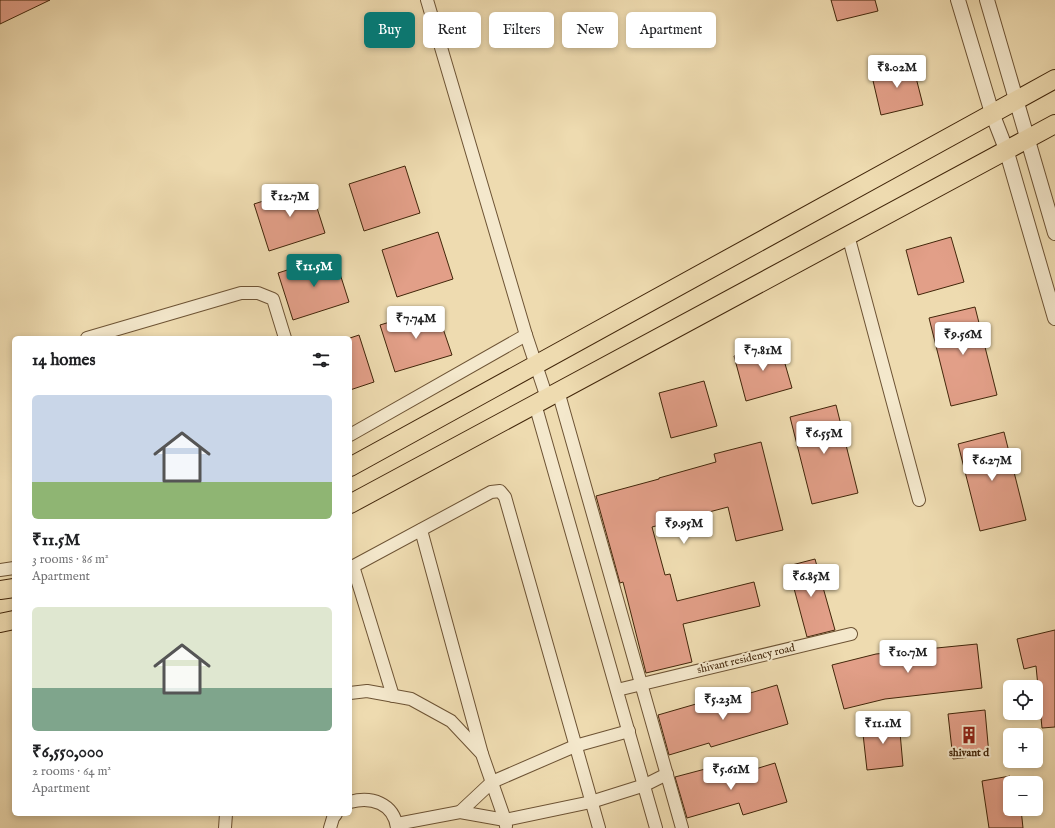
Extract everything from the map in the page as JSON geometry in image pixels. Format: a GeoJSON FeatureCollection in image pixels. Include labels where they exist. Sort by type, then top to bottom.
{"type":"FeatureCollection","features":[{"type":"Feature","properties":{"kind":"main road"},"geometry":{"type":"LineString","coordinates":[[352,466],[1055,79]]}},
{"type":"Feature","properties":{"kind":"main road"},"geometry":{"type":"LineString","coordinates":[[352,503],[1006,149],[1055,124]]}},
{"type":"Feature","properties":{"kind":"main road"},"geometry":{"type":"LineString","coordinates":[[0,590],[12,588]]}},
{"type":"Feature","properties":{"kind":"main road"},"geometry":{"type":"LineString","coordinates":[[0,623],[12,620]]}},
{"type":"Feature","properties":{"kind":"street"},"geometry":{"type":"LineString","coordinates":[[427,0],[535,365],[641,684],[682,828]]}},
{"type":"Feature","properties":{"kind":"street"},"geometry":{"type":"LineString","coordinates":[[958,0],[992,113],[1006,149],[1055,318]]}},
{"type":"Feature","properties":{"kind":"street"},"geometry":{"type":"LineString","coordinates":[[988,0],[1055,232]]}},
{"type":"Feature","properties":{"kind":"street"},"geometry":{"type":"LineString","coordinates":[[848,235],[919,500]]}},
{"type":"Feature","properties":{"kind":"street"},"geometry":{"type":"LineString","coordinates":[[94,336],[241,292],[258,293],[273,299],[283,336]]}},
{"type":"Feature","properties":{"kind":"street"},"geometry":{"type":"LineString","coordinates":[[352,434],[526,335]]}},
{"type":"Feature","properties":{"kind":"street"},"geometry":{"type":"LineString","coordinates":[[547,398],[617,690],[656,828]]}},
{"type":"Feature","properties":{"kind":"street"},"geometry":{"type":"LineString","coordinates":[[393,696],[352,567],[491,492],[500,491],[505,497],[599,828]]}},
{"type":"Feature","properties":{"kind":"street"},"geometry":{"type":"LineString","coordinates":[[421,530],[482,754],[505,824]]}},
{"type":"Feature","properties":{"kind":"street"},"geometry":{"type":"LineString","coordinates":[[0,570],[12,568]]}},
{"type":"Feature","properties":{"kind":"street","name":"shivant residency road"},"geometry":{"type":"LineString","coordinates":[[617,690],[851,634]]}},
{"type":"Feature","properties":{"kind":"street"},"geometry":{"type":"LineString","coordinates":[[352,693],[367,691],[412,699],[451,721],[482,754]]}},
{"type":"Feature","properties":{"kind":"street"},"geometry":{"type":"LineString","coordinates":[[460,812],[492,782],[575,746],[629,731]]}},
{"type":"Feature","properties":{"kind":"street"},"geometry":{"type":"LineString","coordinates":[[352,801],[361,799],[373,800],[383,805],[392,813],[397,826],[460,812],[505,824],[591,802],[645,785],[667,774]]}},
{"type":"Feature","properties":{"kind":"street"},"geometry":{"type":"LineString","coordinates":[[225,828],[226,816]]}},
{"type":"Feature","properties":{"kind":"street"},"geometry":{"type":"LineString","coordinates":[[330,828],[334,816]]}},
{"type":"Feature","properties":{"kind":"building"},"geometry":{"type":"Polygon","coordinates":[[[0,0],[50,0],[0,24],[0,0]]]}},
{"type":"Feature","properties":{"kind":"building"},"geometry":{"type":"Polygon","coordinates":[[[831,0],[875,0],[878,11],[837,21],[831,0]]]}},
{"type":"Feature","properties":{"kind":"building"},"geometry":{"type":"Polygon","coordinates":[[[912,62],[923,105],[881,115],[871,72],[912,62]]]}},
{"type":"Feature","properties":{"kind":"building"},"geometry":{"type":"Polygon","coordinates":[[[405,166],[420,213],[364,231],[349,184],[405,166]]]}},
{"type":"Feature","properties":{"kind":"building"},"geometry":{"type":"Polygon","coordinates":[[[310,186],[325,233],[269,251],[254,204],[310,186]]]}},
{"type":"Feature","properties":{"kind":"building"},"geometry":{"type":"Polygon","coordinates":[[[438,232],[453,279],[397,297],[382,250],[438,232]]]}},
{"type":"Feature","properties":{"kind":"building"},"geometry":{"type":"Polygon","coordinates":[[[951,237],[964,282],[918,295],[906,250],[951,237]]]}},
{"type":"Feature","properties":{"kind":"building"},"geometry":{"type":"Polygon","coordinates":[[[334,255],[349,302],[293,320],[278,273],[334,255]]]}},
{"type":"Feature","properties":{"kind":"building"},"geometry":{"type":"Polygon","coordinates":[[[975,307],[997,395],[951,406],[929,318],[975,307]]]}},
{"type":"Feature","properties":{"kind":"building"},"geometry":{"type":"Polygon","coordinates":[[[436,308],[452,355],[395,372],[380,325],[436,308]]]}},
{"type":"Feature","properties":{"kind":"building"},"geometry":{"type":"Polygon","coordinates":[[[359,335],[374,382],[352,389],[352,337],[359,335]]]}},
{"type":"Feature","properties":{"kind":"building"},"geometry":{"type":"Polygon","coordinates":[[[779,343],[792,388],[746,401],[734,356],[779,343]]]}},
{"type":"Feature","properties":{"kind":"building"},"geometry":{"type":"Polygon","coordinates":[[[704,381],[717,426],[671,438],[659,393],[704,381]]]}},
{"type":"Feature","properties":{"kind":"building"},"geometry":{"type":"Polygon","coordinates":[[[836,405],[858,493],[812,504],[790,417],[836,405]]]}},
{"type":"Feature","properties":{"kind":"building"},"geometry":{"type":"Polygon","coordinates":[[[1004,432],[1026,520],[980,531],[958,444],[1004,432]]]}},
{"type":"Feature","properties":{"kind":"building"},"geometry":{"type":"Polygon","coordinates":[[[761,442],[783,530],[736,541],[728,507],[652,527],[665,575],[670,574],[677,601],[754,582],[760,606],[683,624],[692,662],[646,673],[623,582],[620,583],[596,496],[716,462],[714,454],[761,442]]]}},
{"type":"Feature","properties":{"kind":"building"},"geometry":{"type":"Polygon","coordinates":[[[815,559],[835,630],[807,637],[788,566],[815,559]]]}},
{"type":"Feature","properties":{"kind":"building"},"geometry":{"type":"Polygon","coordinates":[[[1055,630],[1055,727],[1042,728],[1043,680],[1037,680],[1036,666],[1024,669],[1017,639],[1055,630]]]}},
{"type":"Feature","properties":{"kind":"building"},"geometry":{"type":"Polygon","coordinates":[[[977,644],[982,688],[885,699],[844,709],[832,665],[876,654],[977,644]]]}},
{"type":"Feature","properties":{"kind":"building"},"geometry":{"type":"Polygon","coordinates":[[[777,685],[788,724],[711,747],[709,743],[669,755],[658,715],[696,704],[697,709],[777,685]]]}},
{"type":"Feature","properties":{"kind":"building","name":"shivant d"},"geometry":{"type":"Polygon","coordinates":[[[985,710],[989,755],[953,759],[948,714],[985,710]]]}},
{"type":"Feature","properties":{"kind":"building"},"geometry":{"type":"Polygon","coordinates":[[[899,721],[903,766],[867,770],[862,725],[899,721]]]}},
{"type":"Feature","properties":{"kind":"building"},"geometry":{"type":"Polygon","coordinates":[[[775,763],[787,802],[743,815],[739,803],[687,818],[675,777],[709,768],[713,782],[775,763]]]}},
{"type":"Feature","properties":{"kind":"building"},"geometry":{"type":"Polygon","coordinates":[[[1003,777],[1003,816],[1022,816],[1023,828],[989,828],[982,781],[1003,777]]]}},
{"type":"Feature","properties":{"kind":"place","name":"shivant d"},"geometry":{"type":"Point","coordinates":[969,735]}}]}
